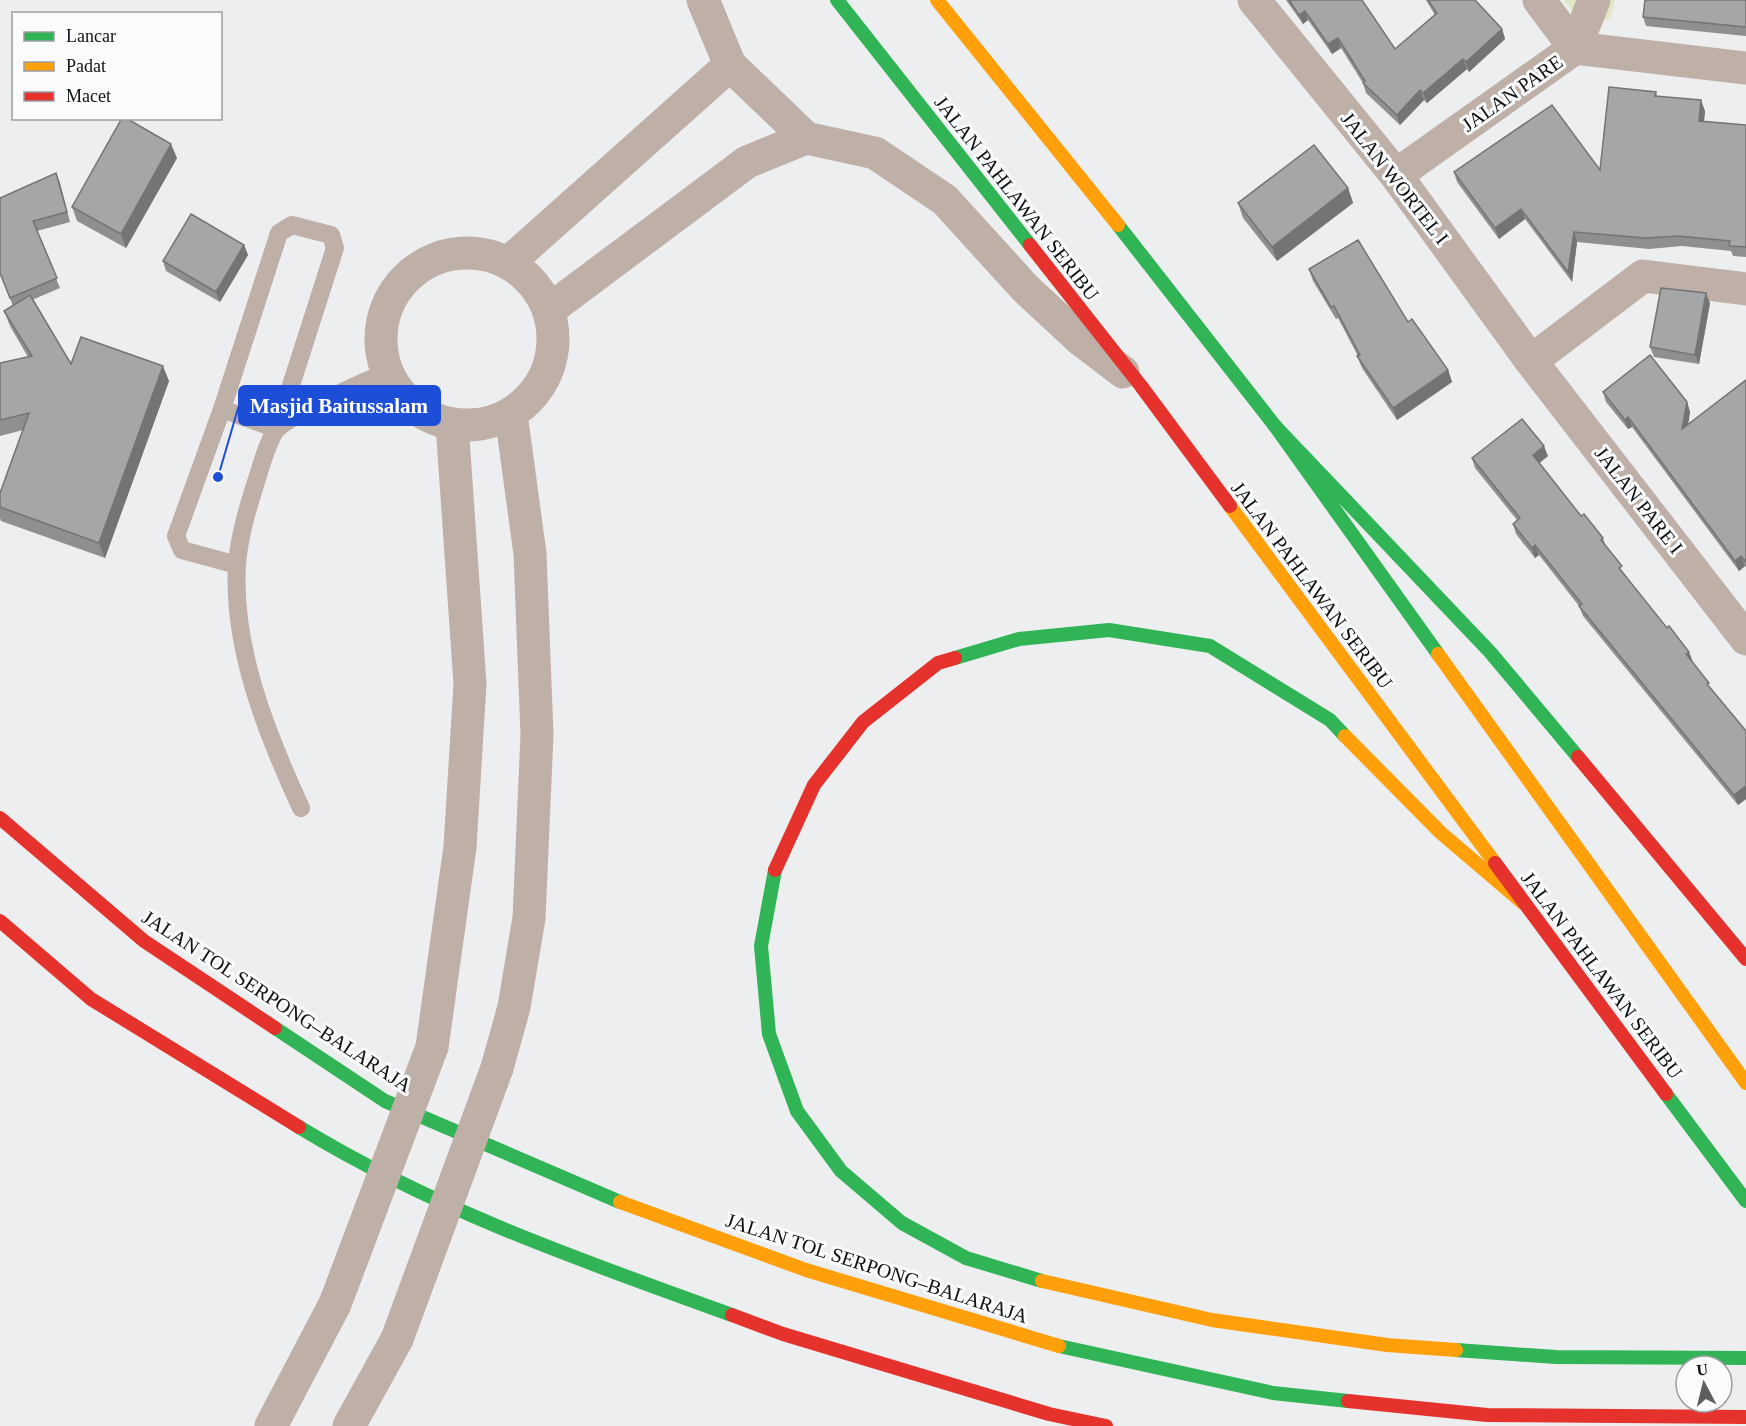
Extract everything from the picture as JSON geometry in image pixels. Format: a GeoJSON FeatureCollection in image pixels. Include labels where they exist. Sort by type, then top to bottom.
{"type":"FeatureCollection","features":[{"type":"Feature","properties":{"kind":"main road","name":"JALAN PAHLAWAN SERIBU"},"geometry":{"type":"LineString","coordinates":[[837,0],[1141,386],[1746,1201]]}},
{"type":"Feature","properties":{"kind":"main road"},"geometry":{"type":"LineString","coordinates":[[937,0],[1035,119],[1275,426],[1746,1083]]}},
{"type":"Feature","properties":{"kind":"main road"},"geometry":{"type":"LineString","coordinates":[[1275,426],[1490,652],[1746,959]]}},
{"type":"Feature","properties":{"kind":"main road"},"geometry":{"type":"LineString","coordinates":[[1523,903],[1440,833],[1330,720],[1210,646],[1109,630],[1019,639],[938,663],[863,722],[814,785],[776,865],[763,934],[761,946],[769,1034],[797,1111],[841,1171],[902,1223],[966,1258],[1056,1285],[1212,1320],[1387,1345],[1556,1357],[1746,1358]]}},
{"type":"Feature","properties":{"kind":"main road","name":"JALAN TOL SERPONG–BALARAJA"},"geometry":{"type":"LineString","coordinates":[[0,818],[144,941],[386,1101],[594,1193],[806,1270],[1066,1348],[1273,1393],[1487,1415],[1746,1417]]}},
{"type":"Feature","properties":{"kind":"main road"},"geometry":{"type":"LineString","coordinates":[[0,921],[92,999],[358,1163],[567,1255],[783,1334],[1049,1414],[1106,1426]]}},
{"type":"Feature","properties":{"kind":"street"},"geometry":{"type":"LineString","coordinates":[[703,0],[730,65],[806,138],[875,153],[945,200],[1025,288],[1081,340],[1141,386]]}},
{"type":"Feature","properties":{"kind":"street","name":"JALAN WORTEL I"},"geometry":{"type":"LineString","coordinates":[[1254,0],[1396,175],[1531,361]]}},
{"type":"Feature","properties":{"kind":"street"},"geometry":{"type":"LineString","coordinates":[[1539,0],[1575,48]]}},
{"type":"Feature","properties":{"kind":"street"},"geometry":{"type":"LineString","coordinates":[[1575,48],[1594,0]]}},
{"type":"Feature","properties":{"kind":"street","name":"JALAN PARE"},"geometry":{"type":"LineString","coordinates":[[1396,175],[1575,48],[1746,68]]}},
{"type":"Feature","properties":{"kind":"street"},"geometry":{"type":"LineString","coordinates":[[508,263],[730,65]]}},
{"type":"Feature","properties":{"kind":"street"},"geometry":{"type":"LineString","coordinates":[[549,310],[747,162],[806,138]]}},
{"type":"Feature","properties":{"kind":"street"},"geometry":{"type":"LineString","coordinates":[[480,253],[508,263],[526,275],[540,291],[549,310],[554,339],[549,369],[534,394],[511,414],[483,424],[452,424],[424,414],[401,396],[385,374],[380,341],[385,311],[399,285],[422,265],[450,254],[480,253]]}},
{"type":"Feature","properties":{"kind":"street"},"geometry":{"type":"LineString","coordinates":[[1531,361],[1643,276],[1746,289]]}},
{"type":"Feature","properties":{"kind":"street","name":"JALAN PARE I"},"geometry":{"type":"LineString","coordinates":[[1531,361],[1746,639]]}},
{"type":"Feature","properties":{"kind":"street"},"geometry":{"type":"LineString","coordinates":[[349,1426],[397,1339],[497,1068],[514,1007],[529,918],[537,735],[530,554],[511,414]]}},
{"type":"Feature","properties":{"kind":"street"},"geometry":{"type":"LineString","coordinates":[[271,1426],[335,1304],[432,1047],[460,847],[470,684],[452,424]]}},
{"type":"Feature","properties":{"kind":"lane"},"geometry":{"type":"LineString","coordinates":[[237,565],[182,550],[176,536],[222,409],[279,233],[292,225],[331,235],[334,248],[277,429],[261,467],[245,519],[237,565],[243,650],[271,744],[301,808]]}},
{"type":"Feature","properties":{"kind":"lane"},"geometry":{"type":"LineString","coordinates":[[222,409],[277,429],[361,381],[385,374]]}},
{"type":"Feature","properties":{"kind":"green space"},"geometry":{"type":"Polygon","coordinates":[[[1564,0],[1615,0],[1611,17],[1589,31],[1564,0]]]}},
{"type":"Feature","properties":{"kind":"building"},"geometry":{"type":"Polygon","coordinates":[[[1289,0],[1362,0],[1395,49],[1437,13],[1428,0],[1475,0],[1502,29],[1466,62],[1463,59],[1423,93],[1420,90],[1397,115],[1363,83],[1365,81],[1338,38],[1328,44],[1305,11],[1299,15],[1289,0]]]}},
{"type":"Feature","properties":{"kind":"building"},"geometry":{"type":"Polygon","coordinates":[[[1645,0],[1746,0],[1746,27],[1643,17],[1645,0]]]}},
{"type":"Feature","properties":{"kind":"building"},"geometry":{"type":"Polygon","coordinates":[[[1609,87],[1656,92],[1655,96],[1701,100],[1699,121],[1746,125],[1746,247],[1729,246],[1730,241],[1678,236],[1646,238],[1574,232],[1568,272],[1521,209],[1495,228],[1454,172],[1552,105],[1600,170],[1609,87]]]}},
{"type":"Feature","properties":{"kind":"building"},"geometry":{"type":"Polygon","coordinates":[[[121,120],[129,120],[171,144],[121,234],[72,207],[121,120]]]}},
{"type":"Feature","properties":{"kind":"building"},"geometry":{"type":"Polygon","coordinates":[[[1314,145],[1348,188],[1272,247],[1238,203],[1314,145]]]}},
{"type":"Feature","properties":{"kind":"building"},"geometry":{"type":"Polygon","coordinates":[[[56,173],[67,212],[33,221],[57,278],[10,298],[0,273],[0,198],[56,173]]]}},
{"type":"Feature","properties":{"kind":"building"},"geometry":{"type":"Polygon","coordinates":[[[191,214],[244,245],[216,292],[163,261],[191,214]]]}},
{"type":"Feature","properties":{"kind":"building"},"geometry":{"type":"Polygon","coordinates":[[[1358,240],[1408,322],[1412,319],[1448,370],[1393,408],[1357,356],[1360,355],[1334,306],[1331,307],[1309,269],[1358,240]]]}},
{"type":"Feature","properties":{"kind":"building"},"geometry":{"type":"Polygon","coordinates":[[[1661,288],[1706,293],[1695,355],[1650,347],[1661,288]]]}},
{"type":"Feature","properties":{"kind":"building"},"geometry":{"type":"Polygon","coordinates":[[[30,295],[71,364],[81,337],[163,366],[99,543],[0,507],[0,493],[29,413],[0,420],[0,363],[32,356],[4,311],[30,295]]]}},
{"type":"Feature","properties":{"kind":"building"},"geometry":{"type":"Polygon","coordinates":[[[1650,355],[1687,402],[1682,429],[1746,380],[1746,562],[1741,556],[1735,561],[1628,417],[1625,420],[1603,392],[1650,355]]]}},
{"type":"Feature","properties":{"kind":"building"},"geometry":{"type":"Polygon","coordinates":[[[1522,419],[1544,446],[1533,455],[1581,516],[1584,514],[1603,538],[1601,540],[1622,566],[1619,568],[1667,628],[1669,626],[1689,652],[1686,654],[1709,683],[1707,684],[1746,731],[1746,786],[1734,795],[1579,606],[1582,604],[1535,545],[1532,548],[1513,524],[1520,518],[1472,458],[1522,419]]]}},
{"type":"Feature","properties":{"kind":"traffic: fast"},"geometry":{"type":"LineString","coordinates":[[837,0],[1030,245]]}},
{"type":"Feature","properties":{"kind":"traffic: fast"},"geometry":{"type":"LineString","coordinates":[[1118,225],[1275,426],[1438,654]]}},
{"type":"Feature","properties":{"kind":"traffic: fast"},"geometry":{"type":"LineString","coordinates":[[1275,426],[1490,652],[1578,757]]}},
{"type":"Feature","properties":{"kind":"traffic: fast"},"geometry":{"type":"LineString","coordinates":[[955,658],[1019,639],[1109,630],[1210,646],[1330,720],[1345,736]]}},
{"type":"Feature","properties":{"kind":"traffic: fast"},"geometry":{"type":"LineString","coordinates":[[775,870],[761,946],[769,1034],[797,1111],[841,1171],[902,1223],[966,1258],[1042,1281]]}},
{"type":"Feature","properties":{"kind":"traffic: fast"},"geometry":{"type":"LineString","coordinates":[[275,1028],[385,1101],[620,1202]]}},
{"type":"Feature","properties":{"kind":"traffic: fast"},"geometry":{"type":"LineString","coordinates":[[1666,1094],[1746,1201]]}},
{"type":"Feature","properties":{"kind":"traffic: fast"},"geometry":{"type":"LineString","coordinates":[[299,1127],[403,1184],[456,1209],[566,1254],[732,1315]]}},
{"type":"Feature","properties":{"kind":"traffic: fast"},"geometry":{"type":"LineString","coordinates":[[1059,1346],[1273,1393],[1348,1401]]}},
{"type":"Feature","properties":{"kind":"traffic: fast"},"geometry":{"type":"LineString","coordinates":[[1456,1350],[1556,1357],[1746,1358]]}},
{"type":"Feature","properties":{"kind":"traffic: slow"},"geometry":{"type":"LineString","coordinates":[[937,0],[1118,225]]}},
{"type":"Feature","properties":{"kind":"traffic: slow"},"geometry":{"type":"LineString","coordinates":[[1230,506],[1495,863]]}},
{"type":"Feature","properties":{"kind":"traffic: slow"},"geometry":{"type":"LineString","coordinates":[[1438,654],[1746,1083]]}},
{"type":"Feature","properties":{"kind":"traffic: slow"},"geometry":{"type":"LineString","coordinates":[[1345,736],[1441,833],[1523,903]]}},
{"type":"Feature","properties":{"kind":"traffic: slow"},"geometry":{"type":"LineString","coordinates":[[620,1202],[806,1270],[1059,1346]]}},
{"type":"Feature","properties":{"kind":"traffic: slow"},"geometry":{"type":"LineString","coordinates":[[1042,1281],[1212,1320],[1387,1345],[1456,1350]]}},
{"type":"Feature","properties":{"kind":"traffic: jam"},"geometry":{"type":"LineString","coordinates":[[1030,245],[1141,386],[1230,506]]}},
{"type":"Feature","properties":{"kind":"traffic: jam"},"geometry":{"type":"LineString","coordinates":[[775,870],[814,785],[863,722],[938,663],[955,658]]}},
{"type":"Feature","properties":{"kind":"traffic: jam"},"geometry":{"type":"LineString","coordinates":[[1578,757],[1746,959]]}},
{"type":"Feature","properties":{"kind":"traffic: jam"},"geometry":{"type":"LineString","coordinates":[[0,818],[144,941],[275,1028]]}},
{"type":"Feature","properties":{"kind":"traffic: jam"},"geometry":{"type":"LineString","coordinates":[[1495,863],[1666,1094]]}},
{"type":"Feature","properties":{"kind":"traffic: jam"},"geometry":{"type":"LineString","coordinates":[[0,921],[91,999],[299,1127]]}},
{"type":"Feature","properties":{"kind":"traffic: jam"},"geometry":{"type":"LineString","coordinates":[[732,1315],[783,1334],[1049,1414],[1106,1426]]}},
{"type":"Feature","properties":{"kind":"traffic: jam"},"geometry":{"type":"LineString","coordinates":[[1348,1401],[1487,1415],[1746,1417]]}},
{"type":"Feature","properties":{"kind":"place","name":"Masjid Baitussalam"},"geometry":{"type":"Point","coordinates":[218,477]}}]}
